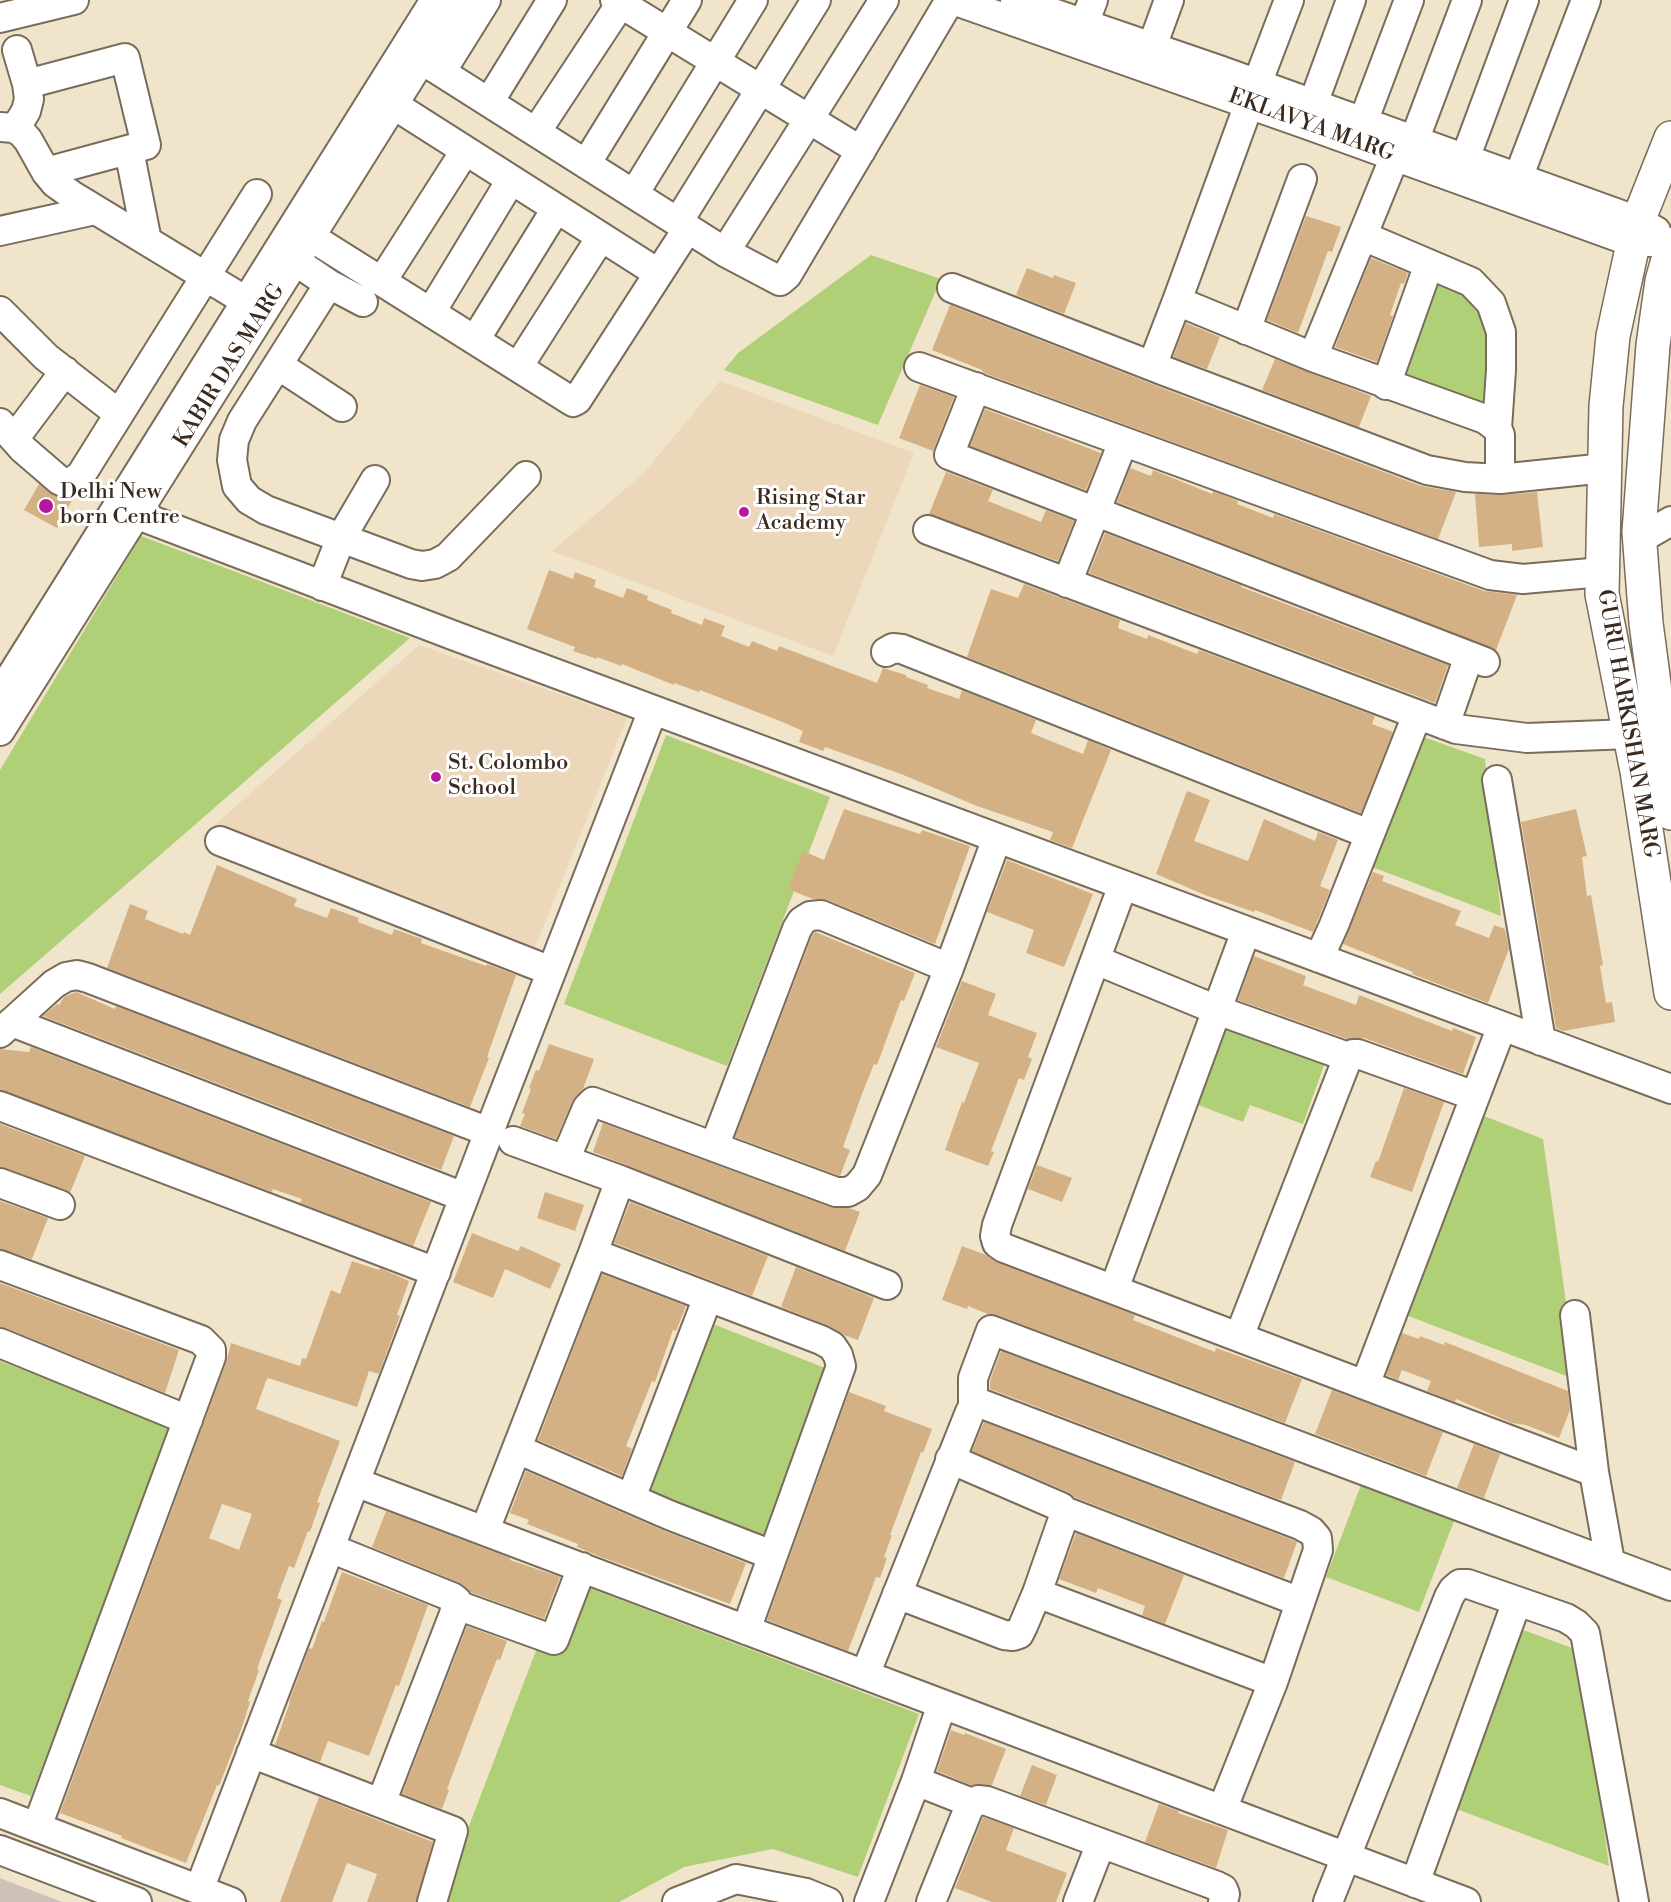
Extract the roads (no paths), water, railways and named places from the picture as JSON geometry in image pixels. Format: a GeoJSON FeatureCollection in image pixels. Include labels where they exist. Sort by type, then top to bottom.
{"type":"FeatureCollection","features":[{"type":"Feature","properties":{"kind":"main road","name":"GURU HARKISHAN MARG"},"geometry":{"type":"LineString","coordinates":[[1671,138],[1635,232],[1614,336],[1606,406],[1602,572],[1602,594],[1629,734],[1671,993]]}},
{"type":"Feature","properties":{"kind":"main road","name":"GURU HARKISHAN MARG"},"geometry":{"type":"LineString","coordinates":[[1671,249],[1662,281],[1653,345],[1661,531],[1646,622],[1671,813]]}},
{"type":"Feature","properties":{"kind":"street"},"geometry":{"type":"LineString","coordinates":[[0,18],[74,0]]}},
{"type":"Feature","properties":{"kind":"street","name":"KABIR DAS MARG"},"geometry":{"type":"LineString","coordinates":[[0,731],[246,301],[435,0]]}},
{"type":"Feature","properties":{"kind":"street","name":"KABIR DAS MARG"},"geometry":{"type":"LineString","coordinates":[[0,694],[295,261],[394,105],[431,66],[459,0]]}},
{"type":"Feature","properties":{"kind":"street"},"geometry":{"type":"LineString","coordinates":[[486,0],[431,66],[725,252],[780,281],[784,279],[952,0]]}},
{"type":"Feature","properties":{"kind":"street"},"geometry":{"type":"LineString","coordinates":[[489,102],[552,0]]}},
{"type":"Feature","properties":{"kind":"street"},"geometry":{"type":"LineString","coordinates":[[586,164],[687,0]]}},
{"type":"Feature","properties":{"kind":"street"},"geometry":{"type":"LineString","coordinates":[[634,194],[753,0]]}},
{"type":"Feature","properties":{"kind":"street"},"geometry":{"type":"LineString","coordinates":[[311,237],[571,401],[575,401],[658,273],[761,89],[816,0]]}},
{"type":"Feature","properties":{"kind":"street"},"geometry":{"type":"LineString","coordinates":[[725,252],[884,0]]}},
{"type":"Feature","properties":{"kind":"street","name":"EKLAVYA MARG"},"geometry":{"type":"LineString","coordinates":[[952,0],[1148,57],[1635,232],[1671,241]]}},
{"type":"Feature","properties":{"kind":"street"},"geometry":{"type":"LineString","coordinates":[[1148,57],[1169,0]]}},
{"type":"Feature","properties":{"kind":"street"},"geometry":{"type":"LineString","coordinates":[[1313,104],[1351,0]]}},
{"type":"Feature","properties":{"kind":"street"},"geometry":{"type":"LineString","coordinates":[[1363,122],[1409,0]]}},
{"type":"Feature","properties":{"kind":"street"},"geometry":{"type":"LineString","coordinates":[[1313,357],[1363,236],[1405,149],[1467,0]]}},
{"type":"Feature","properties":{"kind":"street"},"geometry":{"type":"LineString","coordinates":[[1465,159],[1524,0]]}},
{"type":"Feature","properties":{"kind":"street"},"geometry":{"type":"LineString","coordinates":[[1518,178],[1586,0]]}},
{"type":"Feature","properties":{"kind":"street"},"geometry":{"type":"LineString","coordinates":[[536,132],[620,1],[861,151]]}},
{"type":"Feature","properties":{"kind":"street"},"geometry":{"type":"LineString","coordinates":[[1152,366],[1286,1]]}},
{"type":"Feature","properties":{"kind":"street","name":"EKLAVYA MARG"},"geometry":{"type":"LineString","coordinates":[[1026,2],[1088,12],[1148,57]]}},
{"type":"Feature","properties":{"kind":"street"},"geometry":{"type":"LineString","coordinates":[[7,127],[20,121],[29,99],[17,50]]}},
{"type":"Feature","properties":{"kind":"street"},"geometry":{"type":"LineString","coordinates":[[27,84],[125,58],[146,146],[46,172]]}},
{"type":"Feature","properties":{"kind":"street","name":"EKLAVYA MARG"},"geometry":{"type":"LineString","coordinates":[[1253,94],[1313,104],[1363,122],[1405,149],[1465,159],[1518,178],[1635,232]]}},
{"type":"Feature","properties":{"kind":"street"},"geometry":{"type":"LineString","coordinates":[[394,105],[658,273]]}},
{"type":"Feature","properties":{"kind":"street"},"geometry":{"type":"LineString","coordinates":[[7,127],[21,132],[28,140],[55,183],[95,210],[246,301]]}},
{"type":"Feature","properties":{"kind":"street"},"geometry":{"type":"LineString","coordinates":[[129,150],[147,241]]}},
{"type":"Feature","properties":{"kind":"street"},"geometry":{"type":"LineString","coordinates":[[382,282],[465,151]]}},
{"type":"Feature","properties":{"kind":"street"},"geometry":{"type":"LineString","coordinates":[[1246,330],[1302,179]]}},
{"type":"Feature","properties":{"kind":"street"},"geometry":{"type":"LineString","coordinates":[[431,312],[511,180]]}},
{"type":"Feature","properties":{"kind":"street"},"geometry":{"type":"LineString","coordinates":[[65,371],[7,431],[65,483],[81,475],[258,194]]}},
{"type":"Feature","properties":{"kind":"street"},"geometry":{"type":"LineString","coordinates":[[474,340],[556,208]]}},
{"type":"Feature","properties":{"kind":"street"},"geometry":{"type":"LineString","coordinates":[[0,231],[95,210]]}},
{"type":"Feature","properties":{"kind":"street"},"geometry":{"type":"LineString","coordinates":[[1363,236],[1471,282],[1491,303],[1501,332],[1502,370],[1497,428],[1500,435],[1500,479]]}},
{"type":"Feature","properties":{"kind":"street"},"geometry":{"type":"LineString","coordinates":[[518,367],[601,237]]}},
{"type":"Feature","properties":{"kind":"street"},"geometry":{"type":"LineString","coordinates":[[295,261],[329,284],[363,302]]}},
{"type":"Feature","properties":{"kind":"street"},"geometry":{"type":"LineString","coordinates":[[1386,385],[1429,264]]}},
{"type":"Feature","properties":{"kind":"street"},"geometry":{"type":"LineString","coordinates":[[329,284],[242,421],[234,440],[232,460],[237,486],[249,500],[266,510],[411,564],[422,566],[435,564],[448,557],[526,476]]}},
{"type":"Feature","properties":{"kind":"street"},"geometry":{"type":"LineString","coordinates":[[952,288],[1427,470],[1465,477],[1500,479],[1605,468]]}},
{"type":"Feature","properties":{"kind":"street"},"geometry":{"type":"LineString","coordinates":[[1177,301],[1386,385],[1485,419],[1497,428]]}},
{"type":"Feature","properties":{"kind":"street"},"geometry":{"type":"LineString","coordinates":[[0,311],[46,357],[119,414]]}},
{"type":"Feature","properties":{"kind":"street"},"geometry":{"type":"LineString","coordinates":[[278,365],[342,407]]}},
{"type":"Feature","properties":{"kind":"street"},"geometry":{"type":"LineString","coordinates":[[919,367],[1490,575],[1523,579],[1602,572]]}},
{"type":"Feature","properties":{"kind":"street"},"geometry":{"type":"LineString","coordinates":[[976,387],[949,454],[1477,659],[1445,725]]}},
{"type":"Feature","properties":{"kind":"street"},"geometry":{"type":"LineString","coordinates":[[1066,583],[1123,442]]}},
{"type":"Feature","properties":{"kind":"street"},"geometry":{"type":"LineString","coordinates":[[322,586],[341,538],[375,480]]}},
{"type":"Feature","properties":{"kind":"street"},"geometry":{"type":"LineString","coordinates":[[126,511],[1671,1089]]}},
{"type":"Feature","properties":{"kind":"street"},"geometry":{"type":"LineString","coordinates":[[928,530],[1456,729],[1527,738],[1629,734]]}},
{"type":"Feature","properties":{"kind":"street"},"geometry":{"type":"LineString","coordinates":[[885,652],[893,648],[902,649],[1369,834]]}},
{"type":"Feature","properties":{"kind":"street"},"geometry":{"type":"LineString","coordinates":[[199,1890],[464,1197],[501,1137],[551,971],[653,710]]}},
{"type":"Feature","properties":{"kind":"street"},"geometry":{"type":"LineString","coordinates":[[1319,958],[1417,715]]}},
{"type":"Feature","properties":{"kind":"street"},"geometry":{"type":"LineString","coordinates":[[1497,780],[1541,1041]]}},
{"type":"Feature","properties":{"kind":"street"},"geometry":{"type":"LineString","coordinates":[[565,1160],[586,1108],[593,1102],[836,1192],[848,1192],[857,1186],[867,1175],[998,838]]}},
{"type":"Feature","properties":{"kind":"street"},"geometry":{"type":"LineString","coordinates":[[220,841],[551,971]]}},
{"type":"Feature","properties":{"kind":"street"},"geometry":{"type":"LineString","coordinates":[[1124,885],[997,1225],[995,1236],[998,1243],[1004,1248],[1594,1472]]}},
{"type":"Feature","properties":{"kind":"street"},"geometry":{"type":"LineString","coordinates":[[714,1147],[802,921],[810,916],[821,915],[949,968]]}},
{"type":"Feature","properties":{"kind":"street"},"geometry":{"type":"LineString","coordinates":[[1114,1289],[1246,931]]}},
{"type":"Feature","properties":{"kind":"street"},"geometry":{"type":"LineString","coordinates":[[1096,960],[1217,1010],[1348,1057]]}},
{"type":"Feature","properties":{"kind":"street"},"geometry":{"type":"LineString","coordinates":[[464,1197],[6,1027],[54,984],[66,977],[77,975],[501,1137],[620,1180],[887,1285]]}},
{"type":"Feature","properties":{"kind":"street"},"geometry":{"type":"LineString","coordinates":[[1365,1385],[1502,1026]]}},
{"type":"Feature","properties":{"kind":"street"},"geometry":{"type":"LineString","coordinates":[[1239,1337],[1348,1057],[1358,1054],[1474,1096]]}},
{"type":"Feature","properties":{"kind":"street"},"geometry":{"type":"LineString","coordinates":[[0,1106],[436,1272]]}},
{"type":"Feature","properties":{"kind":"street"},"geometry":{"type":"LineString","coordinates":[[485,1530],[620,1180]]}},
{"type":"Feature","properties":{"kind":"street"},"geometry":{"type":"LineString","coordinates":[[0,1183],[60,1204]]}},
{"type":"Feature","properties":{"kind":"street"},"geometry":{"type":"LineString","coordinates":[[593,1253],[821,1340],[832,1346],[838,1354],[841,1366],[746,1630]]}},
{"type":"Feature","properties":{"kind":"street"},"geometry":{"type":"LineString","coordinates":[[0,1265],[201,1340],[211,1350],[212,1357],[37,1827]]}},
{"type":"Feature","properties":{"kind":"street"},"geometry":{"type":"LineString","coordinates":[[631,1498],[708,1297]]}},
{"type":"Feature","properties":{"kind":"street"},"geometry":{"type":"LineString","coordinates":[[1575,1315],[1594,1472],[1610,1562]]}},
{"type":"Feature","properties":{"kind":"street"},"geometry":{"type":"LineString","coordinates":[[865,1675],[950,1459],[973,1407],[973,1378],[991,1329],[1671,1586]]}},
{"type":"Feature","properties":{"kind":"street"},"geometry":{"type":"LineString","coordinates":[[0,1343],[188,1420]]}},
{"type":"Feature","properties":{"kind":"street"},"geometry":{"type":"LineString","coordinates":[[973,1407],[982,1404],[1311,1531],[1317,1538],[1318,1550],[1273,1682],[1222,1810]]}},
{"type":"Feature","properties":{"kind":"street"},"geometry":{"type":"LineString","coordinates":[[517,1449],[772,1555]]}},
{"type":"Feature","properties":{"kind":"street"},"geometry":{"type":"LineString","coordinates":[[950,1459],[1058,1504],[1064,1511],[1300,1602]]}},
{"type":"Feature","properties":{"kind":"street"},"geometry":{"type":"LineString","coordinates":[[355,1482],[1466,1902]]}},
{"type":"Feature","properties":{"kind":"street"},"geometry":{"type":"LineString","coordinates":[[897,1594],[1004,1635],[1019,1634],[1036,1593],[1064,1511]]}},
{"type":"Feature","properties":{"kind":"street"},"geometry":{"type":"LineString","coordinates":[[330,1548],[452,1597],[457,1602],[381,1803]]}},
{"type":"Feature","properties":{"kind":"street"},"geometry":{"type":"LineString","coordinates":[[457,1605],[554,1640],[582,1567]]}},
{"type":"Feature","properties":{"kind":"street"},"geometry":{"type":"LineString","coordinates":[[1328,1902],[1452,1590],[1460,1584],[1468,1584],[1566,1618],[1585,1633],[1634,1902]]}},
{"type":"Feature","properties":{"kind":"street"},"geometry":{"type":"LineString","coordinates":[[1036,1593],[1273,1682]]}},
{"type":"Feature","properties":{"kind":"street"},"geometry":{"type":"LineString","coordinates":[[1415,1883],[1517,1601]]}},
{"type":"Feature","properties":{"kind":"street"},"geometry":{"type":"LineString","coordinates":[[869,1902],[942,1704]]}},
{"type":"Feature","properties":{"kind":"street"},"geometry":{"type":"LineString","coordinates":[[251,1753],[453,1831],[432,1902]]}},
{"type":"Feature","properties":{"kind":"street"},"geometry":{"type":"LineString","coordinates":[[915,1781],[972,1803]]}},
{"type":"Feature","properties":{"kind":"street"},"geometry":{"type":"LineString","coordinates":[[931,1902],[972,1803],[978,1800],[987,1801],[1218,1886],[1232,1899]]}},
{"type":"Feature","properties":{"kind":"street"},"geometry":{"type":"LineString","coordinates":[[0,1813],[231,1902]]}},
{"type":"Feature","properties":{"kind":"street"},"geometry":{"type":"LineString","coordinates":[[1078,1902],[1101,1843]]}},
{"type":"Feature","properties":{"kind":"street"},"geometry":{"type":"LineString","coordinates":[[0,1850],[137,1902]]}},
{"type":"Feature","properties":{"kind":"street"},"geometry":{"type":"LineString","coordinates":[[677,1902],[736,1879],[806,1893],[828,1902]]}},
{"type":"Feature","properties":{"kind":"place","name":"Delhi New born Centre"},"geometry":{"type":"Point","coordinates":[46,506]}},
{"type":"Feature","properties":{"kind":"place","name":"Rising Star Academy"},"geometry":{"type":"Point","coordinates":[744,512]}},
{"type":"Feature","properties":{"kind":"place","name":"St. Colombo School"},"geometry":{"type":"Point","coordinates":[436,777]}}]}
